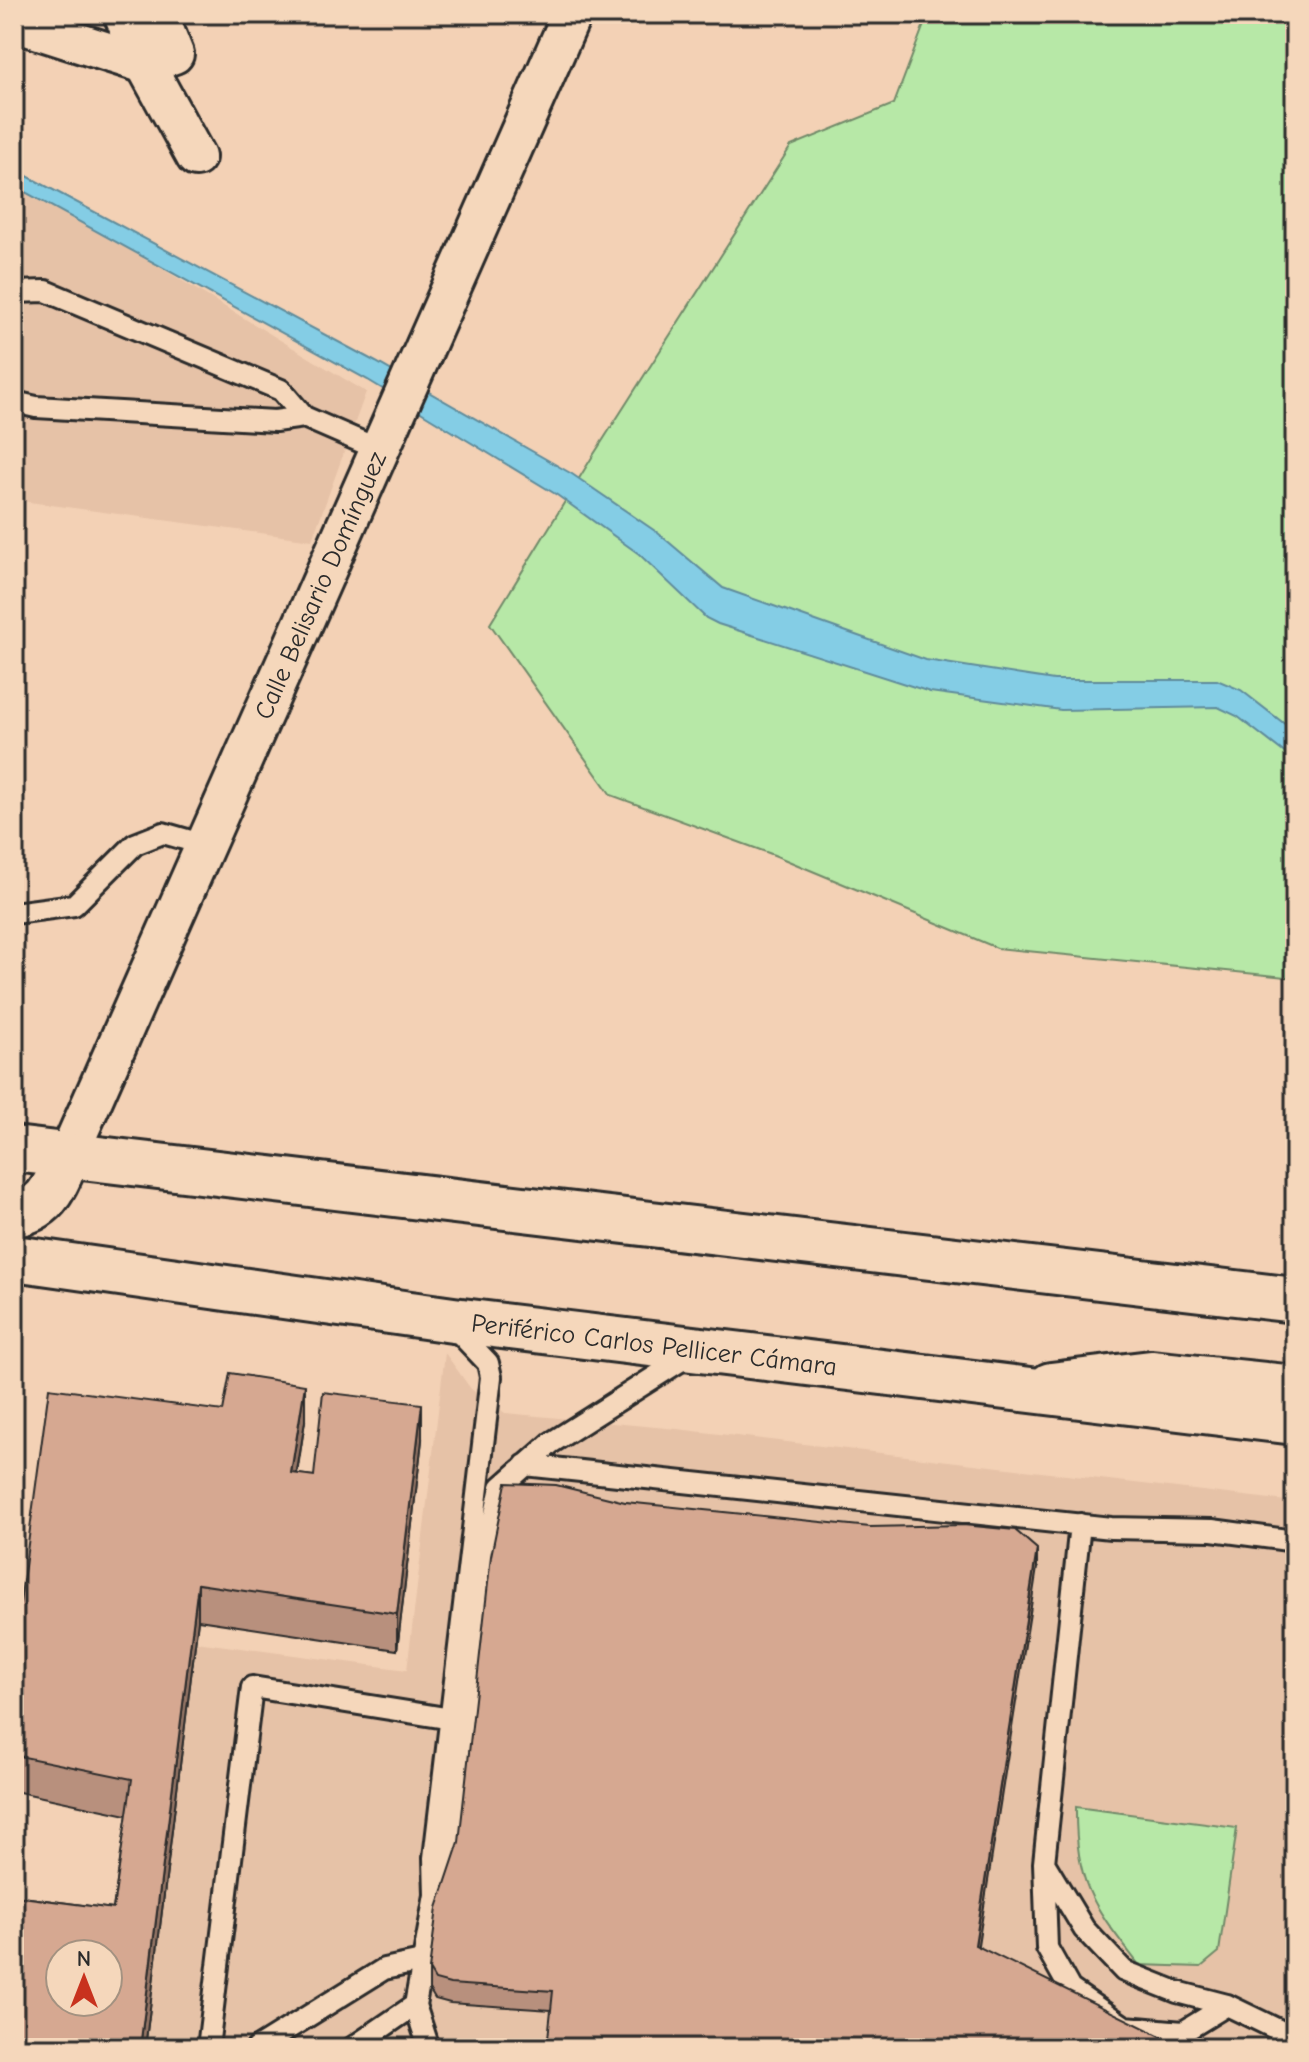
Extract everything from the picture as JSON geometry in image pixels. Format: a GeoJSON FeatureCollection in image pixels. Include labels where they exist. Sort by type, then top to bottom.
{"type":"FeatureCollection","features":[{"type":"Feature","properties":{"kind":"main road"},"geometry":{"type":"LineString","coordinates":[[14,1149],[1295,1300]]}},
{"type":"Feature","properties":{"kind":"main road"},"geometry":{"type":"LineString","coordinates":[[14,1214],[40,1207],[49,1198],[68,1156]]}},
{"type":"Feature","properties":{"kind":"main road","name":"Periférico Carlos Pellicer Cámara"},"geometry":{"type":"LineString","coordinates":[[14,1258],[447,1319],[1295,1422]]}},
{"type":"Feature","properties":{"kind":"main road"},"geometry":{"type":"LineString","coordinates":[[1021,1389],[1151,1373],[1295,1388]]}},
{"type":"Feature","properties":{"kind":"street"},"geometry":{"type":"LineString","coordinates":[[123,14],[159,59],[196,157]]}},
{"type":"Feature","properties":{"kind":"street"},"geometry":{"type":"LineString","coordinates":[[158,14],[159,59]]}},
{"type":"Feature","properties":{"kind":"street","name":"Calle Belisario Domínguez"},"geometry":{"type":"LineString","coordinates":[[68,1156],[572,14]]}},
{"type":"Feature","properties":{"kind":"street"},"geometry":{"type":"LineString","coordinates":[[14,22],[159,59]]}},
{"type":"Feature","properties":{"kind":"lane"},"geometry":{"type":"LineString","coordinates":[[14,292],[46,291],[281,390],[304,417],[380,450]]}},
{"type":"Feature","properties":{"kind":"lane"},"geometry":{"type":"LineString","coordinates":[[14,402],[227,419],[275,421],[304,417]]}},
{"type":"Feature","properties":{"kind":"lane"},"geometry":{"type":"LineString","coordinates":[[14,913],[74,905],[135,844],[163,833],[205,845]]}},
{"type":"Feature","properties":{"kind":"lane"},"geometry":{"type":"LineString","coordinates":[[429,2048],[415,2005],[435,1895],[434,1858],[491,1377],[488,1363],[447,1319]]}},
{"type":"Feature","properties":{"kind":"lane"},"geometry":{"type":"LineString","coordinates":[[435,1895],[452,1861],[487,1551],[501,1487],[551,1443],[697,1350]]}},
{"type":"Feature","properties":{"kind":"lane"},"geometry":{"type":"LineString","coordinates":[[525,1465],[1080,1524],[1212,1530],[1295,1541]]}},
{"type":"Feature","properties":{"kind":"lane"},"geometry":{"type":"LineString","coordinates":[[1080,1524],[1044,1863],[1047,1948],[1070,1989],[1125,2027],[1183,2032],[1227,2005]]}},
{"type":"Feature","properties":{"kind":"lane"},"geometry":{"type":"LineString","coordinates":[[208,2048],[252,1687],[452,1719]]}},
{"type":"Feature","properties":{"kind":"lane"},"geometry":{"type":"LineString","coordinates":[[1044,1863],[1084,1929],[1124,1971],[1177,1992],[1227,2005],[1295,2038]]}},
{"type":"Feature","properties":{"kind":"lane"},"geometry":{"type":"LineString","coordinates":[[257,2048],[384,1969],[422,1961]]}},
{"type":"Feature","properties":{"kind":"lane"},"geometry":{"type":"LineString","coordinates":[[352,2048],[415,2005]]}},
{"type":"Feature","properties":{"kind":"shaded area"},"geometry":{"type":"Polygon","coordinates":[[[14,179],[366,392],[312,540],[14,500],[14,179]]]}},
{"type":"Feature","properties":{"kind":"shaded area"},"geometry":{"type":"Polygon","coordinates":[[[445,1353],[471,1389],[505,1413],[677,1429],[1295,1502],[1295,2048],[145,2048],[196,1642],[407,1670],[445,1353]]]}},
{"type":"Feature","properties":{"kind":"green space"},"geometry":{"type":"Polygon","coordinates":[[[928,14],[1295,14],[1295,978],[997,948],[774,855],[611,795],[490,624],[594,454],[791,146],[894,104],[928,14]]]}},
{"type":"Feature","properties":{"kind":"green space"},"geometry":{"type":"Polygon","coordinates":[[[1076,1807],[1237,1828],[1219,1952],[1201,1967],[1139,1965],[1090,1894],[1079,1857],[1076,1807]]]}},
{"type":"Feature","properties":{"kind":"water"},"geometry":{"type":"Polygon","coordinates":[[[14,169],[376,362],[572,474],[658,533],[723,588],[926,660],[1054,680],[1217,680],[1241,690],[1295,732],[1295,761],[1237,716],[1218,707],[1061,710],[930,692],[718,624],[706,618],[639,554],[557,495],[368,380],[14,186],[14,169]]]}},
{"type":"Feature","properties":{"kind":"building"},"geometry":{"type":"Polygon","coordinates":[[[230,1373],[305,1385],[291,1473],[314,1476],[323,1392],[422,1404],[397,1614],[198,1584],[140,2048],[26,2048],[14,2043],[14,1896],[113,1909],[132,1779],[14,1755],[14,1648],[49,1388],[223,1411],[230,1373]]]}},
{"type":"Feature","properties":{"kind":"building"},"geometry":{"type":"Polygon","coordinates":[[[506,1483],[556,1485],[625,1502],[870,1527],[963,1525],[1015,1530],[1037,1549],[975,1945],[1185,2048],[547,2048],[553,1991],[450,1984],[435,1980],[429,1970],[437,1908],[459,1842],[491,1556],[506,1483]]]}}]}
